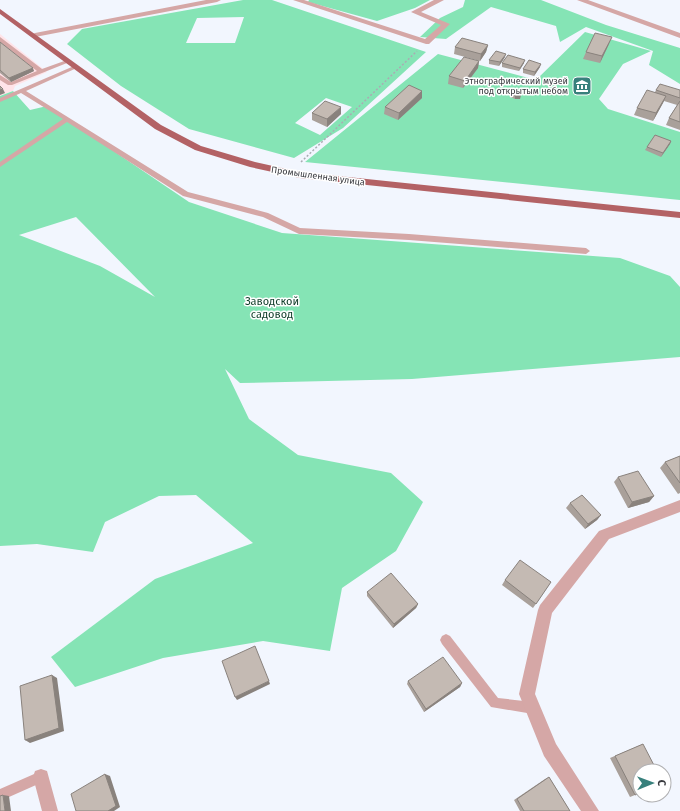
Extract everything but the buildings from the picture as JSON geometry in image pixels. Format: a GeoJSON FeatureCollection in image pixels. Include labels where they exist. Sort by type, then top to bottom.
{"type":"FeatureCollection","features":[{"type":"Feature","properties":{"kind":"main road","name":"Промышленная улица"},"geometry":{"type":"LineString","coordinates":[[0,11],[35,35],[158,127],[198,148],[253,165],[291,173],[405,188],[577,203],[680,215]]}},
{"type":"Feature","properties":{"kind":"street"},"geometry":{"type":"LineString","coordinates":[[35,35],[217,0]]}},
{"type":"Feature","properties":{"kind":"street"},"geometry":{"type":"LineString","coordinates":[[297,0],[426,42],[446,24],[415,12],[440,0]]}},
{"type":"Feature","properties":{"kind":"street"},"geometry":{"type":"LineString","coordinates":[[581,0],[680,36]]}},
{"type":"Feature","properties":{"kind":"street"},"geometry":{"type":"LineString","coordinates":[[591,811],[550,750],[527,694],[545,610],[604,536],[680,506]]}},
{"type":"Feature","properties":{"kind":"street"},"geometry":{"type":"LineString","coordinates":[[41,777],[50,811]]}},
{"type":"Feature","properties":{"kind":"lane"},"geometry":{"type":"LineString","coordinates":[[0,39],[42,72]]}},
{"type":"Feature","properties":{"kind":"lane"},"geometry":{"type":"LineString","coordinates":[[0,77],[10,84],[42,72],[73,64]]}},
{"type":"Feature","properties":{"kind":"lane"},"geometry":{"type":"LineString","coordinates":[[0,100],[22,91],[73,64]]}},
{"type":"Feature","properties":{"kind":"lane"},"geometry":{"type":"LineString","coordinates":[[22,91],[186,194],[265,216],[298,231],[409,237],[586,251]]}},
{"type":"Feature","properties":{"kind":"lane"},"geometry":{"type":"LineString","coordinates":[[0,165],[66,120]]}},
{"type":"Feature","properties":{"kind":"lane"},"geometry":{"type":"LineString","coordinates":[[446,640],[495,703],[533,708]]}},
{"type":"Feature","properties":{"kind":"lane"},"geometry":{"type":"LineString","coordinates":[[0,795],[41,777]]}},
{"type":"Feature","properties":{"kind":"path"},"geometry":{"type":"LineString","coordinates":[[291,173],[312,150],[426,42]]}},
{"type":"Feature","properties":{"kind":"shaded area"},"geometry":{"type":"Polygon","coordinates":[[[0,34],[47,72],[15,86],[13,91],[0,96],[0,34]]]}},
{"type":"Feature","properties":{"kind":"green space"},"geometry":{"type":"Polygon","coordinates":[[[243,0],[272,0],[426,52],[343,128],[294,158],[189,129],[121,86],[67,44],[82,29],[243,0]],[[244,17],[197,18],[186,43],[235,43],[244,17]],[[326,98],[295,123],[320,135],[352,107],[326,98]]]}},
{"type":"Feature","properties":{"kind":"green space"},"geometry":{"type":"Polygon","coordinates":[[[309,0],[430,0],[415,8],[377,21],[308,2],[309,0]]]}},
{"type":"Feature","properties":{"kind":"green space"},"geometry":{"type":"Polygon","coordinates":[[[465,0],[541,0],[606,25],[680,48],[680,84],[649,65],[653,51],[586,27],[560,42],[556,26],[491,7],[446,39],[420,37],[440,18],[463,7],[465,0]]]}},
{"type":"Feature","properties":{"kind":"green space"},"geometry":{"type":"Polygon","coordinates":[[[585,32],[651,51],[623,64],[599,99],[608,109],[680,132],[680,200],[305,162],[438,54],[536,80],[585,32]]]}},
{"type":"Feature","properties":{"kind":"green space","name":"Заводской садовод"},"geometry":{"type":"Polygon","coordinates":[[[13,91],[30,110],[47,106],[189,202],[282,233],[620,258],[670,276],[680,287],[680,357],[412,379],[240,383],[225,369],[249,419],[298,455],[391,473],[423,502],[396,551],[342,588],[330,651],[263,641],[163,658],[75,687],[51,657],[155,579],[253,543],[196,495],[159,496],[105,522],[93,552],[37,544],[0,546],[0,96],[13,91]],[[76,217],[19,235],[100,266],[155,297],[76,217]]]}},
{"type":"Feature","properties":{"kind":"place","name":"Этнографический музей под открытым небом"},"geometry":{"type":"Point","coordinates":[582,86]}}]}
